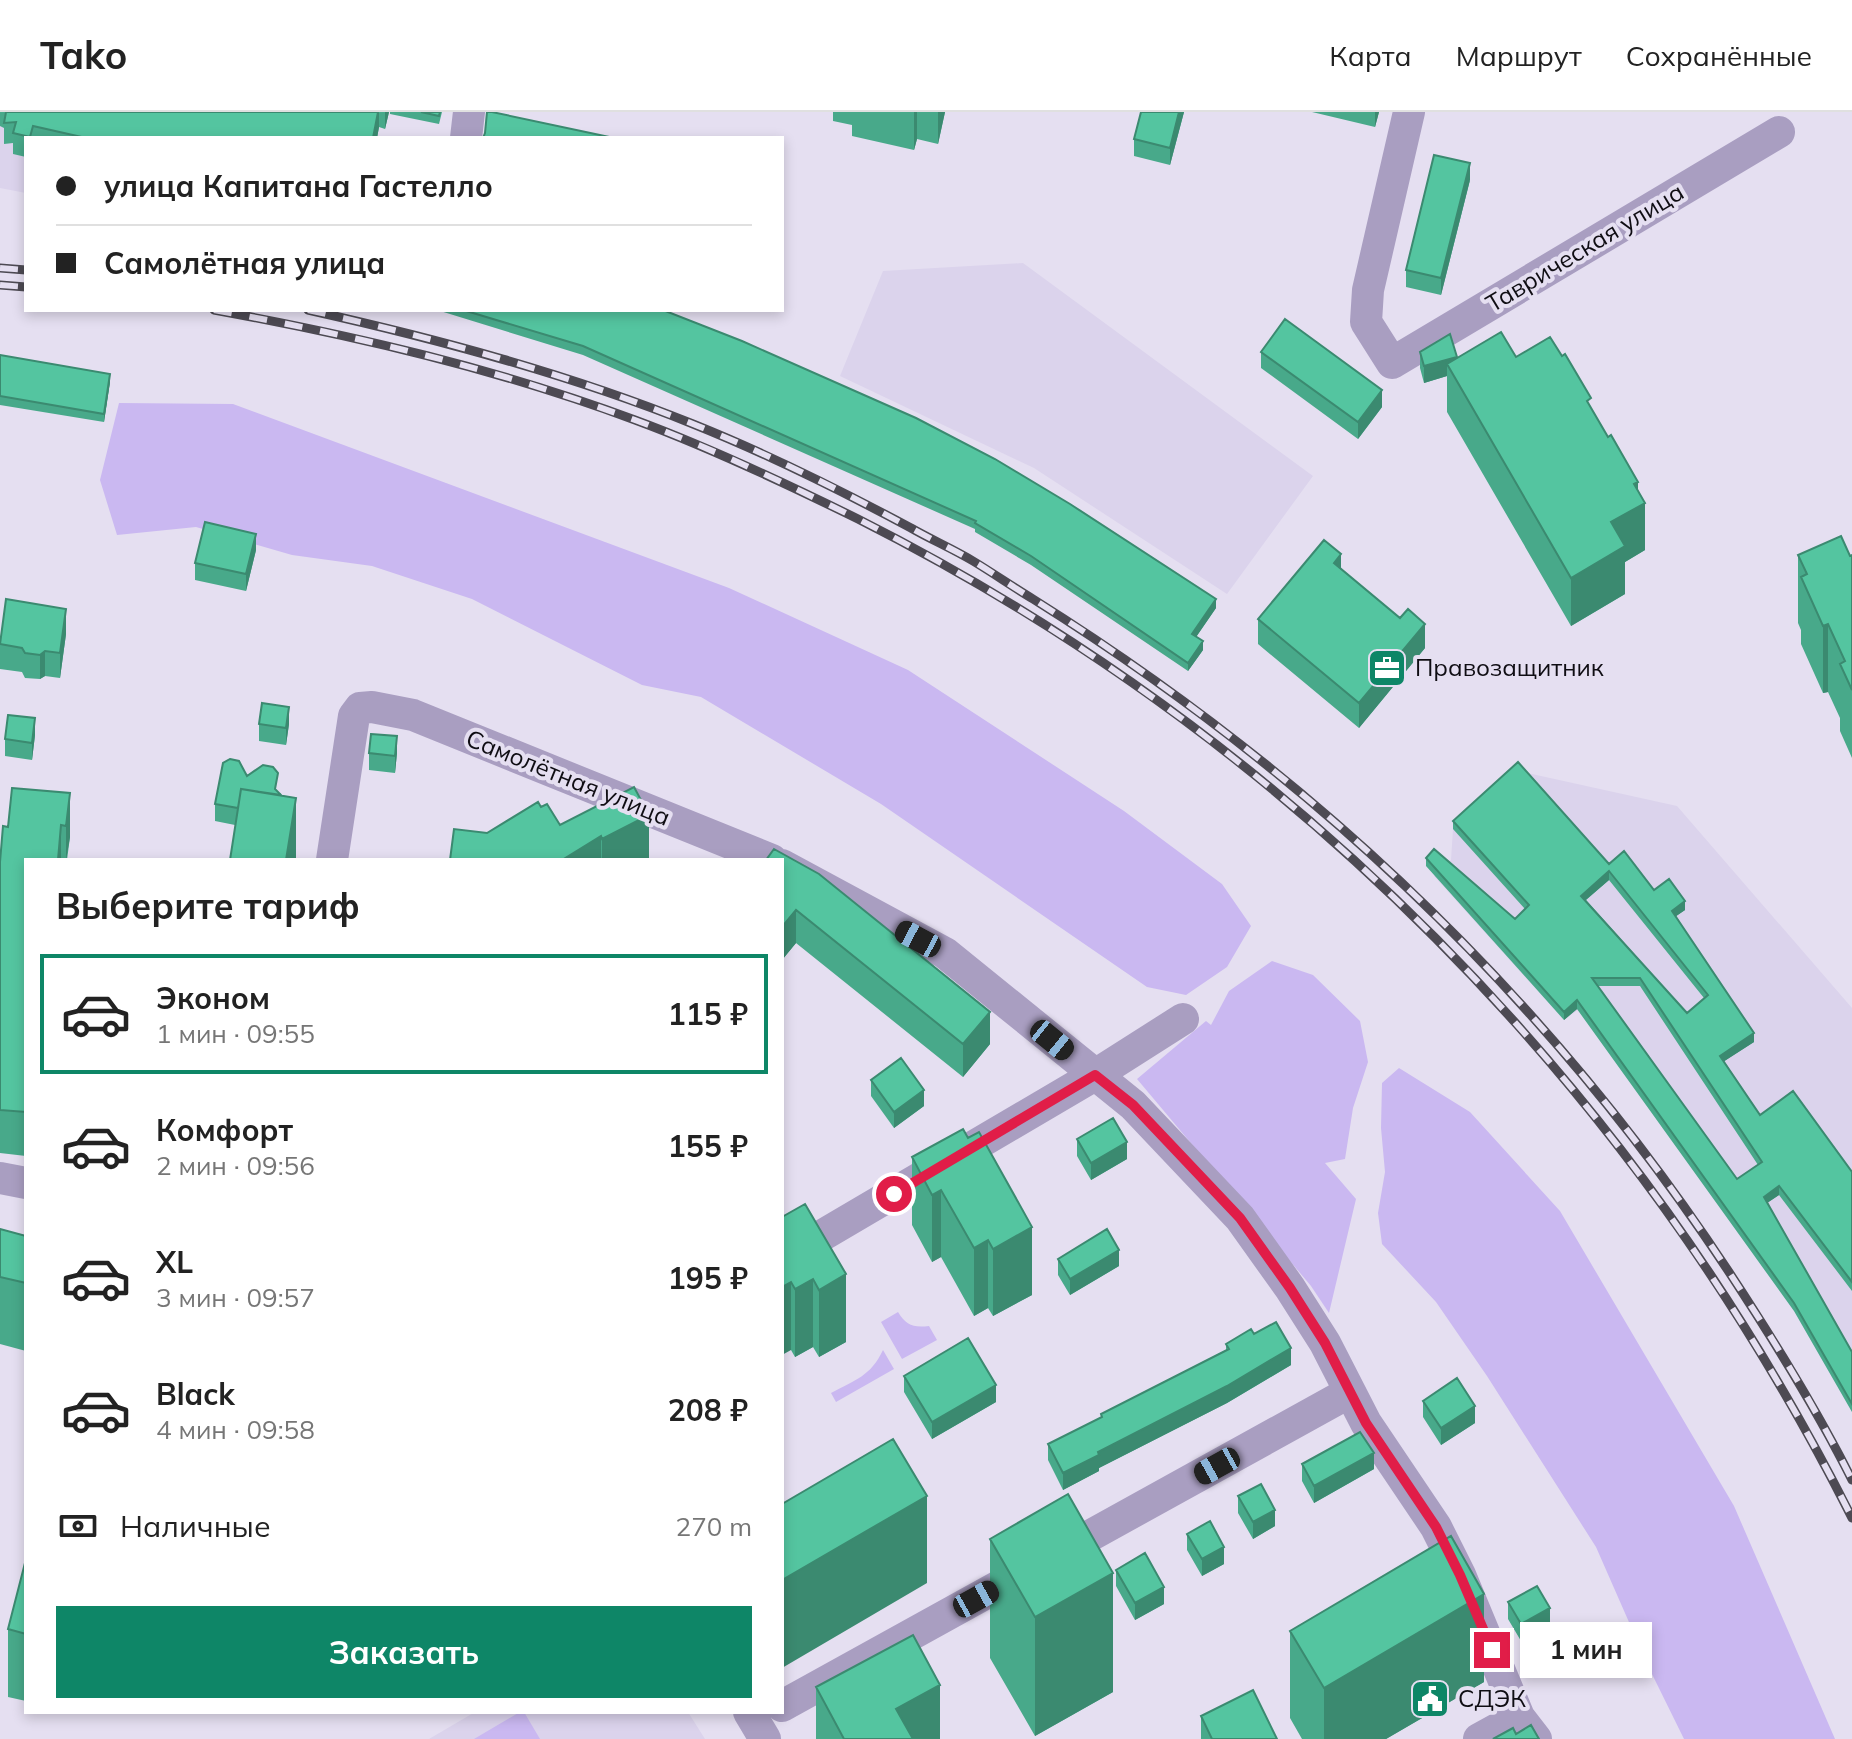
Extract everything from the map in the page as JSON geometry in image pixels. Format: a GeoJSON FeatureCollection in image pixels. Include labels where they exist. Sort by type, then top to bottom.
{"type":"FeatureCollection","features":[{"type":"Feature","properties":{"kind":"street"},"geometry":{"type":"LineString","coordinates":[[466,136],[469,112]]}},
{"type":"Feature","properties":{"kind":"street","name":"Таврическая улица"},"geometry":{"type":"LineString","coordinates":[[1409,112],[1368,290],[1366,322],[1392,363],[1779,132]]}},
{"type":"Feature","properties":{"kind":"street","name":"Самолётная улица"},"geometry":{"type":"LineString","coordinates":[[332,858],[354,716],[360,708],[372,707],[413,715],[767,858]]}},
{"type":"Feature","properties":{"kind":"street"},"geometry":{"type":"LineString","coordinates":[[784,866],[945,953],[1133,1105],[1240,1218],[1325,1343],[1366,1423],[1436,1527],[1460,1575],[1527,1728],[1479,1739]]}},
{"type":"Feature","properties":{"kind":"street"},"geometry":{"type":"LineString","coordinates":[[784,1258],[1095,1075],[1183,1019]]}},
{"type":"Feature","properties":{"kind":"street"},"geometry":{"type":"LineString","coordinates":[[0,1178],[24,1183]]}},
{"type":"Feature","properties":{"kind":"street"},"geometry":{"type":"LineString","coordinates":[[784,1707],[1350,1392]]}},
{"type":"Feature","properties":{"kind":"shaded area"},"geometry":{"type":"Polygon","coordinates":[[[0,112],[24,136],[24,193],[0,188],[0,112]]]}},
{"type":"Feature","properties":{"kind":"shaded area"},"geometry":{"type":"Polygon","coordinates":[[[1023,263],[1313,476],[1227,594],[1034,468],[840,376],[883,271],[1023,263]]]}},
{"type":"Feature","properties":{"kind":"shaded area"},"geometry":{"type":"Polygon","coordinates":[[[119,403],[233,404],[729,588],[908,670],[1124,811],[1222,884],[1251,926],[1227,967],[1186,995],[1147,987],[881,804],[701,697],[642,685],[472,599],[372,566],[292,555],[196,527],[117,535],[100,480],[119,403]]]}},
{"type":"Feature","properties":{"kind":"shaded area"},"geometry":{"type":"Polygon","coordinates":[[[1518,771],[1677,806],[1852,1008],[1852,1412],[1794,1311],[1578,1010],[1564,1020],[1434,876],[1451,860],[1453,829],[1518,771]]]}},
{"type":"Feature","properties":{"kind":"shaded area"},"geometry":{"type":"Polygon","coordinates":[[[1272,961],[1313,975],[1360,1021],[1368,1062],[1353,1108],[1345,1159],[1325,1163],[1356,1199],[1329,1313],[1311,1286],[1137,1079],[1206,1021],[1211,1025],[1229,991],[1272,961]]]}},
{"type":"Feature","properties":{"kind":"shaded area"},"geometry":{"type":"Polygon","coordinates":[[[1399,1068],[1470,1112],[1560,1211],[1734,1506],[1835,1739],[1684,1739],[1596,1547],[1436,1302],[1382,1244],[1378,1213],[1385,1172],[1381,1128],[1382,1083],[1399,1068]]]}},
{"type":"Feature","properties":{"kind":"shaded area"},"geometry":{"type":"Polygon","coordinates":[[[898,1312],[910,1325],[929,1326],[937,1340],[902,1359],[881,1322],[898,1312]]]}},
{"type":"Feature","properties":{"kind":"shaded area"},"geometry":{"type":"Polygon","coordinates":[[[883,1350],[894,1369],[836,1402],[831,1393],[868,1372],[883,1350]]]}},
{"type":"Feature","properties":{"kind":"shaded area"},"geometry":{"type":"Polygon","coordinates":[[[472,1714],[689,1714],[705,1739],[429,1739],[472,1714]]]}},
{"type":"Feature","properties":{"kind":"shaded area"},"geometry":{"type":"Polygon","coordinates":[[[517,1714],[525,1714],[540,1739],[474,1739],[517,1714]]]}},
{"type":"Feature","properties":{"kind":"building"},"geometry":{"type":"Polygon","coordinates":[[[6,112],[378,112],[373,136],[77,136],[33,126],[30,136],[26,136],[13,133],[16,122],[4,123],[6,112]]]}},
{"type":"Feature","properties":{"kind":"building"},"geometry":{"type":"Polygon","coordinates":[[[487,112],[492,112],[605,136],[484,136],[487,112]]]}},
{"type":"Feature","properties":{"kind":"building"},"geometry":{"type":"Polygon","coordinates":[[[1141,112],[1179,112],[1170,148],[1134,139],[1141,112]]]}},
{"type":"Feature","properties":{"kind":"building"},"geometry":{"type":"Polygon","coordinates":[[[1434,155],[1470,163],[1441,278],[1406,270],[1434,155]]]}},
{"type":"Feature","properties":{"kind":"building"},"geometry":{"type":"Polygon","coordinates":[[[470,312],[668,312],[916,418],[995,459],[1070,504],[1216,599],[1192,634],[1203,641],[1188,663],[976,521],[583,346],[470,312]]]}},
{"type":"Feature","properties":{"kind":"building"},"geometry":{"type":"Polygon","coordinates":[[[1285,319],[1382,390],[1358,422],[1261,352],[1285,319]]]}},
{"type":"Feature","properties":{"kind":"building"},"geometry":{"type":"Polygon","coordinates":[[[1501,332],[1516,357],[1550,337],[1562,356],[1565,354],[1591,398],[1587,401],[1638,482],[1634,484],[1645,503],[1611,522],[1625,546],[1571,578],[1447,364],[1501,332]]]}},
{"type":"Feature","properties":{"kind":"building"},"geometry":{"type":"Polygon","coordinates":[[[1450,334],[1457,357],[1424,366],[1420,352],[1450,334]]]}},
{"type":"Feature","properties":{"kind":"building"},"geometry":{"type":"Polygon","coordinates":[[[0,355],[110,374],[104,414],[0,396],[0,355]]]}},
{"type":"Feature","properties":{"kind":"building"},"geometry":{"type":"Polygon","coordinates":[[[205,522],[256,534],[246,574],[195,563],[205,522]]]}},
{"type":"Feature","properties":{"kind":"building"},"geometry":{"type":"Polygon","coordinates":[[[1841,536],[1852,555],[1852,690],[1840,664],[1845,661],[1828,624],[1823,626],[1801,577],[1807,574],[1798,555],[1841,536]]]}},
{"type":"Feature","properties":{"kind":"building"},"geometry":{"type":"Polygon","coordinates":[[[1324,540],[1341,554],[1334,563],[1400,618],[1408,609],[1425,624],[1359,703],[1258,619],[1324,540]]]}},
{"type":"Feature","properties":{"kind":"building"},"geometry":{"type":"Polygon","coordinates":[[[6,599],[66,609],[60,653],[25,653],[22,648],[0,644],[6,599]]]}},
{"type":"Feature","properties":{"kind":"building"},"geometry":{"type":"Polygon","coordinates":[[[262,703],[289,707],[286,728],[259,724],[262,703]]]}},
{"type":"Feature","properties":{"kind":"building"},"geometry":{"type":"Polygon","coordinates":[[[8,715],[35,718],[32,743],[5,739],[8,715]]]}},
{"type":"Feature","properties":{"kind":"building"},"geometry":{"type":"Polygon","coordinates":[[[371,734],[397,736],[395,756],[369,753],[371,734]]]}},
{"type":"Feature","properties":{"kind":"building"},"geometry":{"type":"Polygon","coordinates":[[[230,759],[239,761],[247,776],[263,765],[273,767],[278,773],[275,789],[281,795],[241,789],[238,808],[215,804],[223,763],[230,759]]]}},
{"type":"Feature","properties":{"kind":"building"},"geometry":{"type":"Polygon","coordinates":[[[1518,762],[1609,864],[1624,851],[1654,890],[1669,879],[1685,901],[1672,911],[1754,1033],[1720,1056],[1760,1115],[1793,1091],[1852,1172],[1852,1282],[1779,1186],[1764,1197],[1852,1352],[1852,1404],[1794,1303],[1577,1000],[1564,1012],[1426,858],[1434,849],[1515,919],[1529,905],[1453,821],[1518,762]],[[1609,871],[1581,896],[1687,1013],[1708,995],[1609,871]],[[1592,978],[1737,1179],[1762,1162],[1640,978],[1592,978]]]}},
{"type":"Feature","properties":{"kind":"building"},"geometry":{"type":"Polygon","coordinates":[[[634,787],[649,815],[602,839],[601,836],[565,858],[450,858],[454,829],[487,833],[538,802],[541,807],[547,804],[560,825],[634,787]]]}},
{"type":"Feature","properties":{"kind":"building"},"geometry":{"type":"Polygon","coordinates":[[[12,788],[70,793],[66,826],[61,825],[58,858],[24,858],[24,1112],[0,1110],[0,862],[3,826],[8,827],[12,788]]]}},
{"type":"Feature","properties":{"kind":"building"},"geometry":{"type":"Polygon","coordinates":[[[241,789],[296,798],[286,858],[230,858],[241,789]]]}},
{"type":"Feature","properties":{"kind":"building"},"geometry":{"type":"Polygon","coordinates":[[[774,849],[819,874],[990,1012],[963,1044],[796,910],[784,925],[784,858],[767,858],[774,849]]]}},
{"type":"Feature","properties":{"kind":"building"},"geometry":{"type":"Polygon","coordinates":[[[901,1058],[924,1090],[894,1112],[871,1080],[901,1058]]]}},
{"type":"Feature","properties":{"kind":"building"},"geometry":{"type":"Polygon","coordinates":[[[1113,1118],[1127,1142],[1091,1163],[1077,1139],[1113,1118]]]}},
{"type":"Feature","properties":{"kind":"building"},"geometry":{"type":"Polygon","coordinates":[[[963,1129],[968,1138],[979,1132],[1032,1227],[993,1249],[988,1240],[974,1248],[941,1190],[932,1195],[912,1157],[963,1129]]]}},
{"type":"Feature","properties":{"kind":"building"},"geometry":{"type":"Polygon","coordinates":[[[805,1204],[846,1274],[819,1290],[813,1279],[795,1289],[791,1282],[784,1286],[784,1216],[805,1204]]]}},
{"type":"Feature","properties":{"kind":"building"},"geometry":{"type":"Polygon","coordinates":[[[0,1229],[24,1235],[24,1283],[0,1277],[0,1229]]]}},
{"type":"Feature","properties":{"kind":"building"},"geometry":{"type":"Polygon","coordinates":[[[1107,1229],[1119,1250],[1070,1279],[1058,1259],[1107,1229]]]}},
{"type":"Feature","properties":{"kind":"building"},"geometry":{"type":"Polygon","coordinates":[[[1276,1322],[1291,1348],[1227,1386],[1063,1473],[1048,1444],[1229,1349],[1226,1344],[1251,1329],[1254,1334],[1276,1322]]]}},
{"type":"Feature","properties":{"kind":"building"},"geometry":{"type":"Polygon","coordinates":[[[968,1338],[996,1385],[932,1422],[904,1376],[968,1338]]]}},
{"type":"Feature","properties":{"kind":"building"},"geometry":{"type":"Polygon","coordinates":[[[1457,1378],[1475,1406],[1441,1428],[1423,1401],[1457,1378]]]}},
{"type":"Feature","properties":{"kind":"building"},"geometry":{"type":"Polygon","coordinates":[[[1360,1432],[1374,1453],[1314,1486],[1302,1464],[1360,1432]]]}},
{"type":"Feature","properties":{"kind":"building"},"geometry":{"type":"Polygon","coordinates":[[[893,1439],[927,1496],[784,1579],[784,1503],[893,1439]]]}},
{"type":"Feature","properties":{"kind":"building"},"geometry":{"type":"Polygon","coordinates":[[[1261,1484],[1275,1510],[1253,1522],[1238,1496],[1261,1484]]]}},
{"type":"Feature","properties":{"kind":"building"},"geometry":{"type":"Polygon","coordinates":[[[1068,1494],[1113,1573],[1035,1617],[990,1539],[1068,1494]]]}},
{"type":"Feature","properties":{"kind":"building"},"geometry":{"type":"Polygon","coordinates":[[[1210,1521],[1224,1547],[1202,1559],[1187,1534],[1210,1521]]]}},
{"type":"Feature","properties":{"kind":"building"},"geometry":{"type":"Polygon","coordinates":[[[1451,1536],[1484,1594],[1324,1688],[1290,1631],[1451,1536]]]}},
{"type":"Feature","properties":{"kind":"building"},"geometry":{"type":"Polygon","coordinates":[[[1145,1553],[1164,1587],[1135,1603],[1116,1570],[1145,1553]]]}},
{"type":"Feature","properties":{"kind":"building"},"geometry":{"type":"Polygon","coordinates":[[[24,1567],[24,1633],[8,1629],[24,1567]]]}},
{"type":"Feature","properties":{"kind":"building"},"geometry":{"type":"Polygon","coordinates":[[[1537,1586],[1550,1608],[1521,1624],[1508,1602],[1537,1586]]]}},
{"type":"Feature","properties":{"kind":"building"},"geometry":{"type":"Polygon","coordinates":[[[913,1635],[940,1685],[896,1709],[913,1739],[844,1739],[816,1687],[913,1635]]]}},
{"type":"Feature","properties":{"kind":"building"},"geometry":{"type":"Polygon","coordinates":[[[1253,1690],[1277,1739],[1212,1739],[1201,1716],[1253,1690]]]}},
{"type":"Feature","properties":{"kind":"building"},"geometry":{"type":"Polygon","coordinates":[[[1531,1725],[1539,1739],[1493,1739],[1513,1728],[1516,1734],[1531,1725]]]}},
{"type":"Feature","properties":{"kind":"railway"},"geometry":{"type":"LineString","coordinates":[[0,268],[24,270]]}},
{"type":"Feature","properties":{"kind":"railway"},"geometry":{"type":"LineString","coordinates":[[0,285],[24,287]]}},
{"type":"Feature","properties":{"kind":"railway"},"geometry":{"type":"LineString","coordinates":[[224,312],[374,343],[479,370],[583,402],[692,442],[858,519],[1016,607],[1165,706],[1305,817],[1436,938],[1556,1070],[1666,1210],[1765,1360],[1852,1518]]}},
{"type":"Feature","properties":{"kind":"railway"},"geometry":{"type":"LineString","coordinates":[[317,312],[454,346],[599,389],[776,460],[973,561],[1136,667],[1234,739],[1328,816],[1417,898],[1502,984],[1583,1075],[1658,1171],[1729,1272],[1794,1374],[1852,1480]]}},
{"type":"Feature","properties":{"kind":"place","name":"Правозащитник"},"geometry":{"type":"Point","coordinates":[1387,668]}},
{"type":"Feature","properties":{"kind":"place","name":"СДЭК"},"geometry":{"type":"Point","coordinates":[1430,1699]}},
{"type":"Feature","properties":{"kind":"route"},"geometry":{"type":"LineString","coordinates":[[894,1194],[1095,1075],[1133,1105],[1240,1218],[1290,1288],[1325,1343],[1366,1423],[1436,1527],[1492,1650]]}}]}
